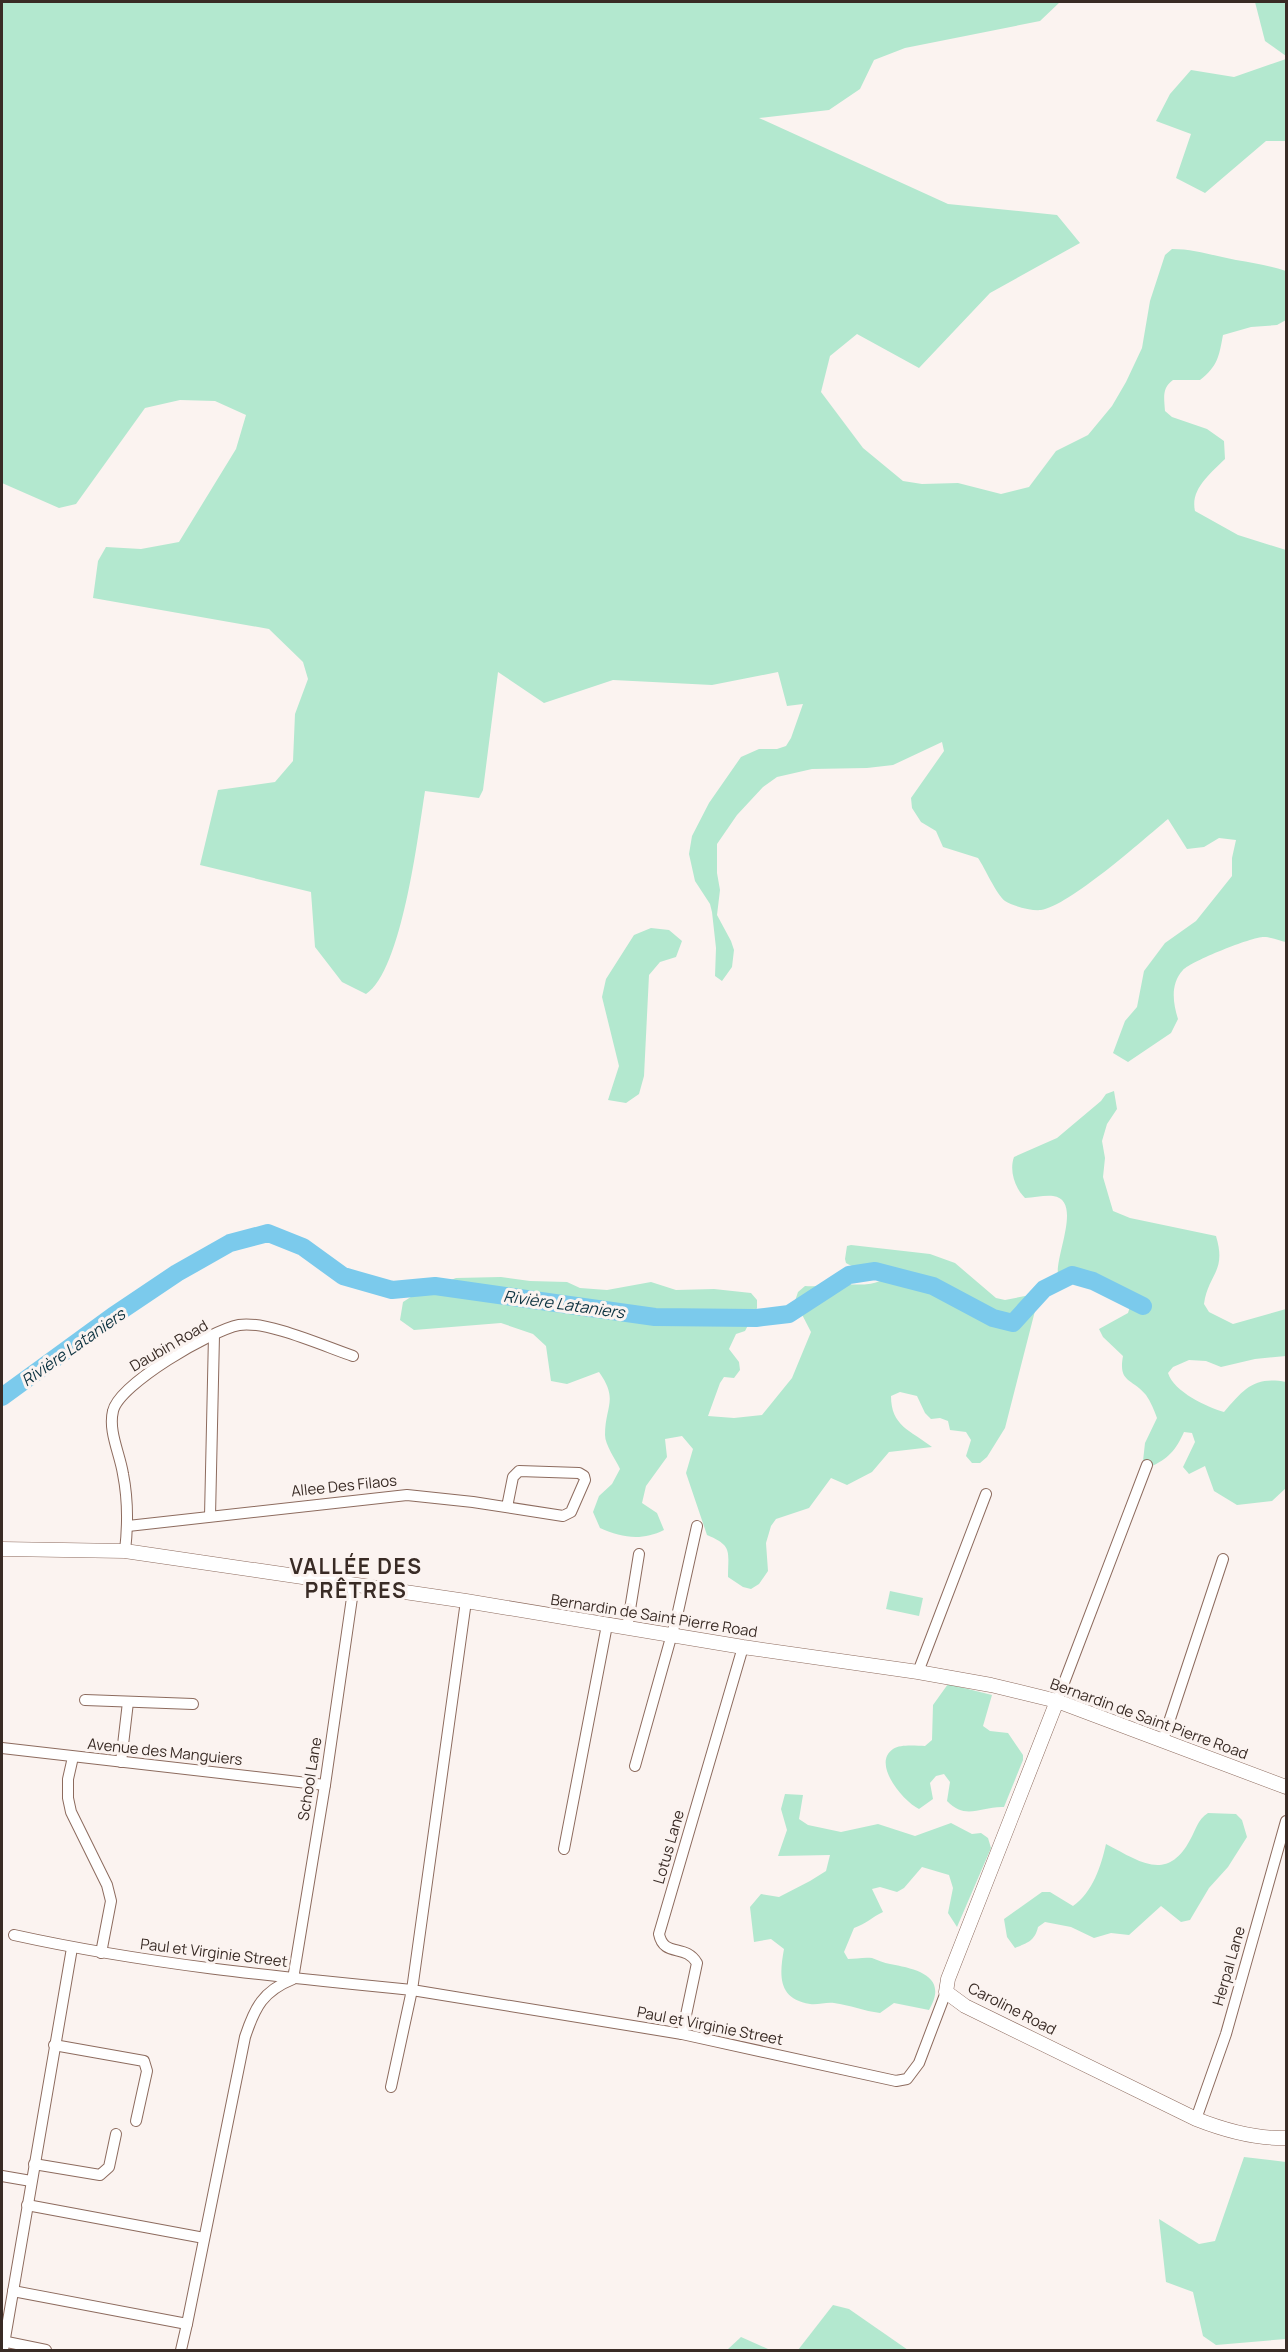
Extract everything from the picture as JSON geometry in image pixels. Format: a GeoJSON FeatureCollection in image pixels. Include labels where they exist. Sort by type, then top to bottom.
{"type":"FeatureCollection","features":[{"type":"Feature","properties":{"kind":"main road","name":"Bernardin de Saint Pierre Road"},"geometry":{"type":"LineString","coordinates":[[2,1549],[125,1551],[466,1601],[991,1685],[1057,1701],[1287,1787]]}},
{"type":"Feature","properties":{"kind":"main road","name":"Caroline Road"},"geometry":{"type":"LineString","coordinates":[[1057,1701],[948,1978],[946,1992],[965,2006],[1196,2119],[1217,2127],[1269,2138],[1287,2138]]}},
{"type":"Feature","properties":{"kind":"street","name":"Daubin Road"},"geometry":{"type":"LineString","coordinates":[[125,1551],[128,1526],[123,1474],[111,1425],[113,1409],[120,1396],[140,1377],[214,1335],[239,1325],[267,1327],[353,1356]]}},
{"type":"Feature","properties":{"kind":"street"},"geometry":{"type":"LineString","coordinates":[[210,1516],[214,1335]]}},
{"type":"Feature","properties":{"kind":"street"},"geometry":{"type":"LineString","coordinates":[[1057,1701],[1147,1465]]}},
{"type":"Feature","properties":{"kind":"street","name":"Allee Des Filaos"},"geometry":{"type":"LineString","coordinates":[[128,1526],[407,1495],[563,1516],[571,1512],[585,1480],[584,1476],[579,1473],[519,1471],[513,1477],[507,1507]]}},
{"type":"Feature","properties":{"kind":"street"},"geometry":{"type":"LineString","coordinates":[[918,1672],[986,1494]]}},
{"type":"Feature","properties":{"kind":"street"},"geometry":{"type":"LineString","coordinates":[[635,1766],[677,1616],[697,1526]]}},
{"type":"Feature","properties":{"kind":"street"},"geometry":{"type":"LineString","coordinates":[[627,1628],[639,1554]]}},
{"type":"Feature","properties":{"kind":"street"},"geometry":{"type":"LineString","coordinates":[[1163,1740],[1223,1559]]}},
{"type":"Feature","properties":{"kind":"street","name":"School Lane"},"geometry":{"type":"LineString","coordinates":[[293,1978],[325,1785],[354,1584]]}},
{"type":"Feature","properties":{"kind":"street"},"geometry":{"type":"LineString","coordinates":[[391,2087],[412,1990],[466,1601]]}},
{"type":"Feature","properties":{"kind":"street"},"geometry":{"type":"LineString","coordinates":[[564,1849],[607,1625]]}},
{"type":"Feature","properties":{"kind":"street","name":"Lotus Lane"},"geometry":{"type":"LineString","coordinates":[[682,2034],[697,1963],[693,1956],[684,1951],[668,1949],[661,1942],[658,1934],[743,1647]]}},
{"type":"Feature","properties":{"kind":"street"},"geometry":{"type":"LineString","coordinates":[[85,1700],[193,1704]]}},
{"type":"Feature","properties":{"kind":"street"},"geometry":{"type":"LineString","coordinates":[[121,1762],[128,1702]]}},
{"type":"Feature","properties":{"kind":"street","name":"Avenue des Manguiers"},"geometry":{"type":"LineString","coordinates":[[2,1748],[325,1785]]}},
{"type":"Feature","properties":{"kind":"street"},"geometry":{"type":"LineString","coordinates":[[73,1756],[68,1779],[71,1812],[107,1885],[111,1901],[101,1953]]}},
{"type":"Feature","properties":{"kind":"street","name":"Herpal Lane"},"geometry":{"type":"LineString","coordinates":[[1196,2119],[1226,2034],[1287,1821]]}},
{"type":"Feature","properties":{"kind":"street","name":"Paul et Virginie Street"},"geometry":{"type":"LineString","coordinates":[[14,1935],[72,1948],[198,1968],[412,1990],[682,2034],[896,2081],[907,2079],[919,2063],[946,1992]]}},
{"type":"Feature","properties":{"kind":"street"},"geometry":{"type":"LineString","coordinates":[[46,2350],[3,2344],[72,1948]]}},
{"type":"Feature","properties":{"kind":"street"},"geometry":{"type":"LineString","coordinates":[[182,2350],[245,2037],[253,2013],[263,1998],[278,1985],[293,1978]]}},
{"type":"Feature","properties":{"kind":"street"},"geometry":{"type":"LineString","coordinates":[[54,2045],[144,2061],[147,2071],[136,2121]]}},
{"type":"Feature","properties":{"kind":"street"},"geometry":{"type":"LineString","coordinates":[[34,2164],[100,2175],[109,2167],[116,2134]]}},
{"type":"Feature","properties":{"kind":"street"},"geometry":{"type":"LineString","coordinates":[[2,2176],[31,2181]]}},
{"type":"Feature","properties":{"kind":"street"},"geometry":{"type":"LineString","coordinates":[[27,2205],[204,2238]]}},
{"type":"Feature","properties":{"kind":"street"},"geometry":{"type":"LineString","coordinates":[[13,2292],[187,2324]]}},
{"type":"Feature","properties":{"kind":"green space"},"geometry":{"type":"Polygon","coordinates":[[[2,2],[1060,2],[1040,21],[905,48],[874,60],[860,89],[829,110],[759,118],[948,204],[1057,215],[1080,243],[990,293],[919,368],[857,334],[830,356],[821,392],[863,448],[903,481],[922,484],[958,483],[1001,494],[1029,487],[1056,451],[1088,435],[1112,406],[1142,348],[1150,301],[1165,255],[1172,249],[1197,251],[1286,271],[1286,320],[1277,325],[1251,327],[1223,335],[1219,355],[1211,370],[1200,380],[1173,380],[1167,386],[1164,397],[1165,411],[1172,417],[1207,429],[1224,441],[1225,459],[1203,482],[1194,503],[1195,511],[1238,535],[1286,550],[1286,942],[1267,937],[1257,938],[1209,956],[1183,970],[1174,987],[1178,1019],[1171,1033],[1128,1062],[1113,1053],[1125,1021],[1137,1007],[1144,971],[1165,943],[1196,921],[1232,876],[1232,858],[1236,840],[1219,838],[1204,847],[1187,849],[1168,819],[1106,871],[1069,897],[1041,910],[1017,906],[1002,898],[978,858],[943,847],[936,831],[921,822],[912,808],[911,798],[944,751],[942,742],[893,765],[812,769],[777,777],[763,787],[737,815],[717,844],[717,873],[720,890],[717,915],[734,950],[732,967],[722,981],[715,976],[716,948],[710,904],[695,881],[689,854],[692,836],[709,803],[741,757],[759,749],[777,749],[786,746],[803,704],[787,706],[778,672],[712,685],[613,680],[544,703],[498,672],[483,790],[479,798],[425,791],[413,869],[399,931],[389,959],[379,980],[366,994],[342,982],[315,947],[311,892],[200,865],[218,790],[275,782],[293,761],[295,714],[308,679],[303,662],[269,629],[93,598],[98,561],[106,547],[141,549],[179,542],[236,449],[246,415],[215,401],[180,400],[145,408],[76,504],[59,508],[2,483],[2,2]]]}},
{"type":"Feature","properties":{"kind":"green space"},"geometry":{"type":"Polygon","coordinates":[[[1255,2],[1286,2],[1286,56],[1265,41],[1255,2]]]}},
{"type":"Feature","properties":{"kind":"green space"},"geometry":{"type":"Polygon","coordinates":[[[1286,59],[1286,141],[1266,141],[1205,193],[1176,178],[1191,134],[1156,121],[1170,94],[1191,70],[1234,77],[1286,59]]]}},
{"type":"Feature","properties":{"kind":"green space"},"geometry":{"type":"Polygon","coordinates":[[[651,928],[669,930],[682,941],[676,957],[660,962],[649,975],[644,1076],[639,1094],[626,1103],[608,1100],[619,1066],[602,997],[606,979],[634,935],[651,928]]]}},
{"type":"Feature","properties":{"kind":"green space"},"geometry":{"type":"Polygon","coordinates":[[[1114,1091],[1117,1109],[1107,1124],[1102,1141],[1105,1158],[1103,1177],[1113,1211],[1130,1218],[1216,1236],[1219,1248],[1218,1265],[1204,1304],[1209,1312],[1233,1324],[1286,1309],[1286,1356],[1255,1359],[1221,1367],[1206,1361],[1189,1360],[1173,1367],[1168,1373],[1171,1380],[1184,1392],[1224,1412],[1250,1386],[1266,1381],[1286,1382],[1286,1488],[1272,1501],[1237,1505],[1214,1491],[1205,1466],[1189,1474],[1183,1467],[1195,1442],[1192,1433],[1184,1432],[1171,1453],[1156,1464],[1150,1467],[1143,1461],[1145,1443],[1157,1418],[1146,1395],[1124,1376],[1123,1356],[1103,1337],[1099,1329],[1128,1313],[1132,1300],[1088,1276],[1058,1275],[1066,1230],[1066,1207],[1062,1200],[1053,1196],[1025,1198],[1016,1184],[1012,1168],[1014,1157],[1057,1138],[1101,1101],[1106,1094],[1114,1091]]]}},
{"type":"Feature","properties":{"kind":"green space"},"geometry":{"type":"Polygon","coordinates":[[[847,1246],[930,1254],[955,1263],[996,1298],[1005,1300],[1025,1296],[1033,1300],[1036,1307],[1005,1428],[987,1457],[980,1463],[972,1463],[966,1456],[971,1440],[966,1432],[950,1430],[948,1421],[940,1418],[931,1419],[925,1413],[917,1396],[900,1392],[891,1396],[894,1414],[898,1421],[932,1447],[889,1452],[872,1472],[847,1485],[831,1478],[809,1508],[776,1519],[771,1526],[766,1543],[768,1571],[759,1584],[751,1589],[743,1587],[728,1577],[728,1555],[725,1546],[707,1535],[686,1473],[693,1449],[682,1436],[665,1439],[667,1457],[646,1486],[642,1503],[657,1513],[664,1530],[648,1536],[632,1537],[600,1528],[593,1512],[599,1496],[612,1484],[620,1469],[605,1439],[610,1397],[599,1372],[567,1384],[551,1381],[546,1346],[533,1334],[501,1323],[414,1330],[400,1320],[403,1302],[417,1293],[456,1278],[501,1277],[567,1282],[580,1288],[607,1290],[651,1282],[676,1290],[714,1289],[751,1293],[757,1300],[757,1308],[745,1331],[736,1334],[729,1349],[739,1362],[740,1370],[734,1378],[724,1377],[708,1416],[734,1418],[762,1415],[792,1378],[811,1332],[795,1301],[798,1292],[805,1286],[874,1283],[894,1272],[851,1266],[846,1263],[847,1246]]]}},
{"type":"Feature","properties":{"kind":"green space"},"geometry":{"type":"Polygon","coordinates":[[[890,1591],[923,1598],[919,1616],[886,1609],[890,1591]]]}},
{"type":"Feature","properties":{"kind":"green space"},"geometry":{"type":"Polygon","coordinates":[[[948,1684],[992,1695],[983,1726],[990,1731],[1008,1733],[1023,1755],[1004,1807],[967,1811],[954,1807],[947,1801],[950,1782],[944,1774],[936,1776],[930,1783],[933,1799],[919,1809],[898,1791],[892,1782],[886,1764],[887,1756],[896,1747],[925,1746],[932,1740],[933,1705],[948,1684]]]}},
{"type":"Feature","properties":{"kind":"green space"},"geometry":{"type":"Polygon","coordinates":[[[785,1794],[803,1795],[799,1819],[808,1825],[841,1832],[878,1824],[915,1836],[951,1823],[972,1834],[981,1833],[988,1838],[991,1848],[957,1927],[948,1913],[953,1888],[949,1875],[922,1867],[904,1888],[897,1892],[880,1887],[872,1889],[883,1912],[854,1928],[844,1952],[848,1959],[872,1958],[927,1976],[933,1982],[935,1989],[929,2010],[894,2003],[880,2013],[834,2003],[810,2004],[799,2001],[786,1992],[781,1968],[784,1949],[771,1939],[754,1942],[750,1907],[761,1894],[779,1897],[826,1871],[830,1855],[778,1856],[787,1830],[781,1809],[785,1794]]]}},
{"type":"Feature","properties":{"kind":"green space"},"geometry":{"type":"Polygon","coordinates":[[[1208,1813],[1236,1814],[1242,1820],[1247,1837],[1228,1867],[1209,1888],[1190,1920],[1181,1922],[1161,1906],[1129,1935],[1111,1933],[1094,1938],[1071,1927],[1045,1922],[1038,1927],[1030,1941],[1023,1945],[1015,1948],[1007,1937],[1004,1919],[1042,1892],[1050,1892],[1073,1906],[1080,1900],[1095,1878],[1106,1844],[1141,1862],[1162,1865],[1172,1861],[1181,1853],[1199,1822],[1208,1813]]]}},
{"type":"Feature","properties":{"kind":"green space"},"geometry":{"type":"Polygon","coordinates":[[[1244,2157],[1286,2162],[1286,2339],[1216,2345],[1203,2336],[1193,2292],[1166,2282],[1159,2219],[1199,2244],[1215,2241],[1244,2157]]]}},
{"type":"Feature","properties":{"kind":"green space"},"geometry":{"type":"Polygon","coordinates":[[[833,2305],[849,2309],[908,2350],[798,2350],[833,2305]]]}},
{"type":"Feature","properties":{"kind":"green space"},"geometry":{"type":"Polygon","coordinates":[[[741,2337],[768,2349],[768,2350],[727,2350],[741,2337]]]}},
{"type":"Feature","properties":{"kind":"waterway","name":"Rivière Lataniers"},"geometry":{"type":"LineString","coordinates":[[2,1397],[113,1316],[177,1273],[230,1243],[268,1233],[303,1247],[343,1276],[392,1290],[435,1286],[655,1317],[756,1318],[789,1314],[849,1275],[875,1271],[933,1286],[993,1318],[1013,1323],[1044,1289],[1072,1275],[1093,1281],[1143,1306]]}},
{"type":"Feature","properties":{"kind":"district","name":"VALLÉE DES PRÊTRES"},"geometry":{"type":"Point","coordinates":[356,1579]}}]}
